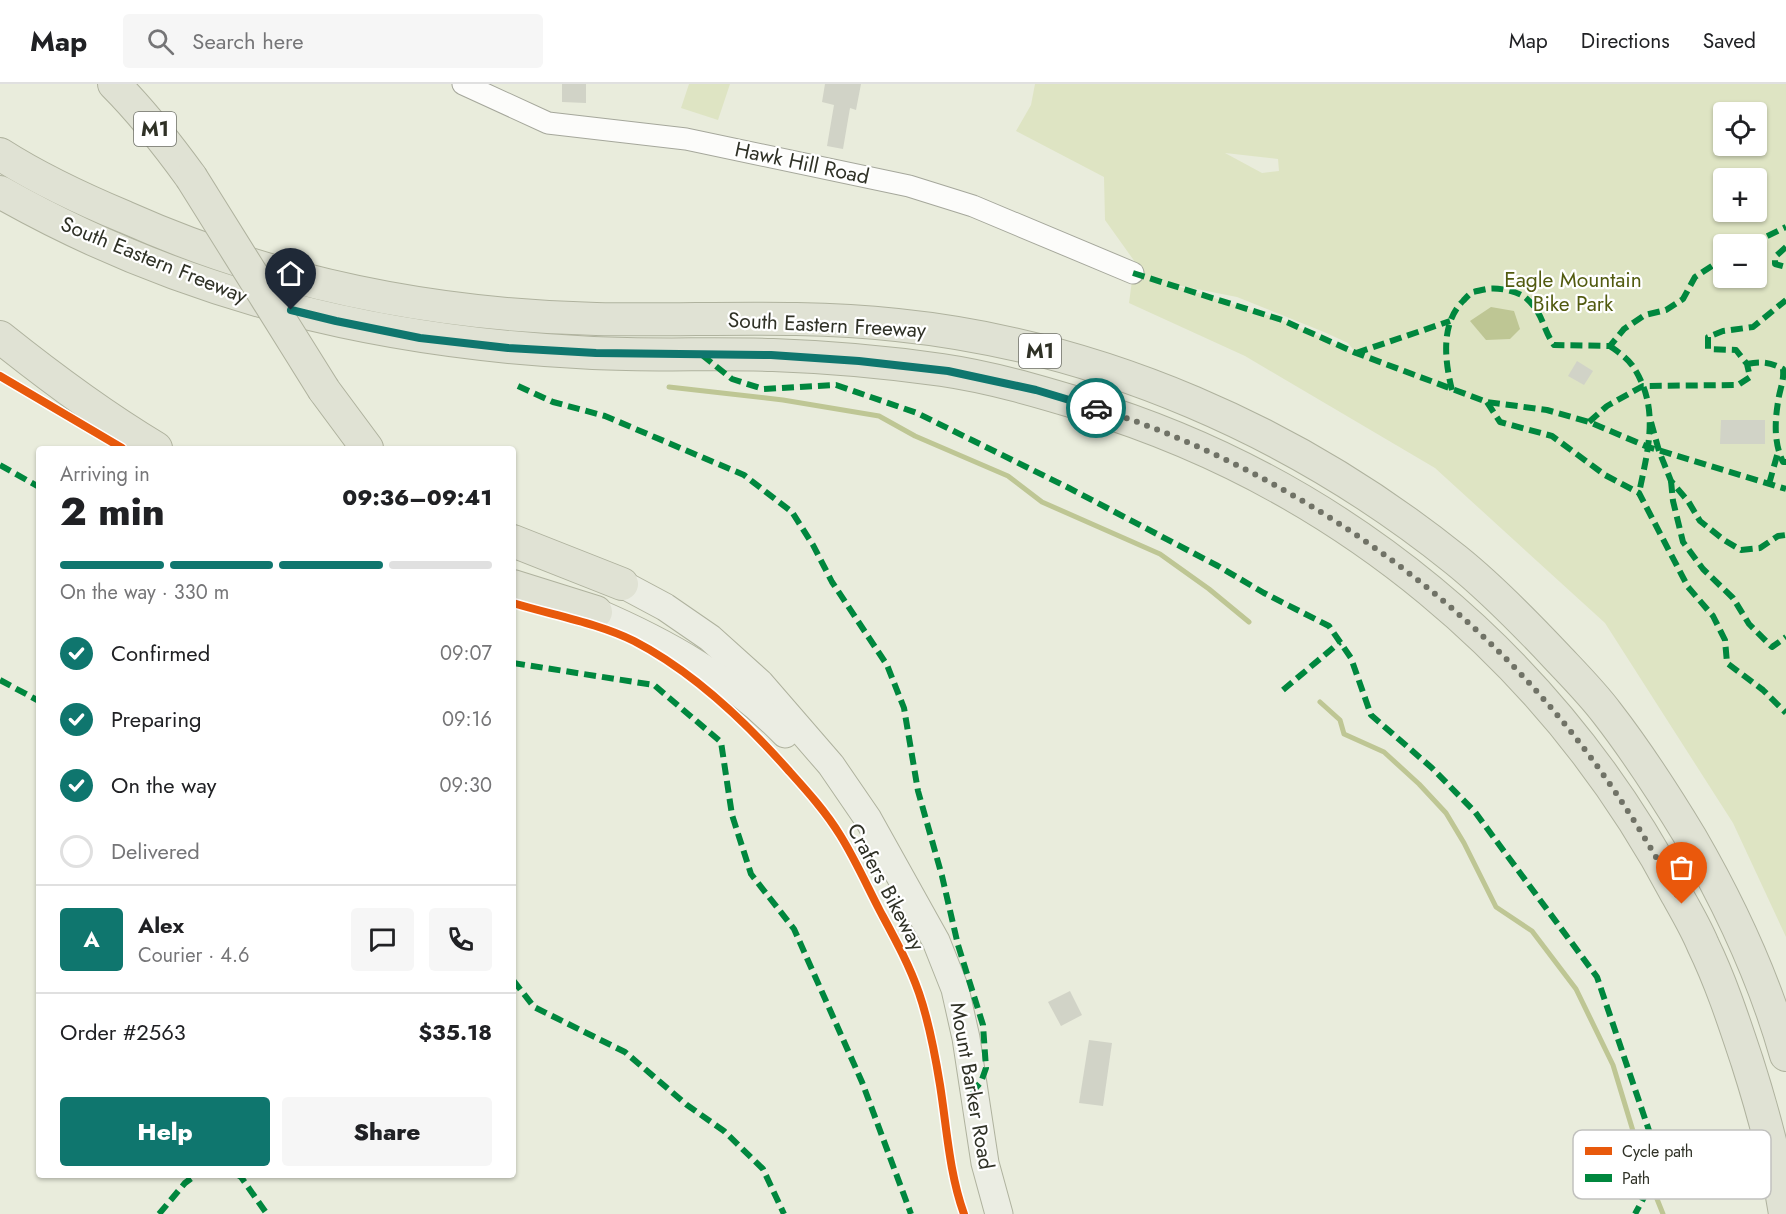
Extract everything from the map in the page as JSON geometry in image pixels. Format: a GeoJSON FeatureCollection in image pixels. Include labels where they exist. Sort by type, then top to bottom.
{"type":"FeatureCollection","features":[{"type":"Feature","properties":{"kind":"highway","name":"M1"},"geometry":{"type":"LineString","coordinates":[[114,84],[144,116],[191,177],[324,390],[366,446]]}},
{"type":"Feature","properties":{"kind":"highway","name":"South Eastern Freeway"},"geometry":{"type":"LineString","coordinates":[[0,154],[85,200],[166,235],[243,263],[337,288],[424,304],[509,315],[597,319],[783,319],[897,325],[981,338],[1067,357],[1151,386],[1234,420],[1313,462],[1388,509],[1459,562],[1525,623],[1600,704],[1658,783],[1704,860],[1746,942],[1778,1025],[1786,1054]]}},
{"type":"Feature","properties":{"kind":"highway","name":"South Eastern Freeway"},"geometry":{"type":"LineString","coordinates":[[0,192],[84,236],[166,270],[245,298],[336,321],[420,338],[508,348],[596,353],[771,355],[859,361],[948,371],[1036,390],[1120,416],[1204,449],[1282,489],[1367,543],[1430,590],[1489,643],[1558,715],[1616,791],[1661,865],[1703,944],[1735,1026],[1768,1130]]}},
{"type":"Feature","properties":{"kind":"highway"},"geometry":{"type":"LineString","coordinates":[[0,337],[62,386],[110,420],[153,446]]}},
{"type":"Feature","properties":{"kind":"highway"},"geometry":{"type":"LineString","coordinates":[[516,542],[622,584]]}},
{"type":"Feature","properties":{"kind":"highway"},"geometry":{"type":"LineString","coordinates":[[516,587],[596,612]]}},
{"type":"Feature","properties":{"kind":"highway","name":"South Eastern Freeway"},"geometry":{"type":"LineString","coordinates":[[1771,1144],[1785,1214]]}},
{"type":"Feature","properties":{"kind":"main road","name":"Mount Barker Road"},"geometry":{"type":"LineString","coordinates":[[622,584],[665,607],[710,638],[760,683],[831,765],[878,836],[936,941],[955,989],[966,1038],[985,1163],[999,1214]]}},
{"type":"Feature","properties":{"kind":"main road","name":"Mount Barker Road"},"geometry":{"type":"LineString","coordinates":[[596,612],[658,640],[697,662],[722,680],[780,729],[811,760],[850,810],[876,851],[921,935],[944,990],[959,1049],[979,1175],[989,1214]]}},
{"type":"Feature","properties":{"kind":"lane","name":"Hawk Hill Road"},"geometry":{"type":"LineString","coordinates":[[463,84],[548,123],[686,139],[909,186],[972,206],[1133,273]]}},
{"type":"Feature","properties":{"kind":"green space"},"geometry":{"type":"Polygon","coordinates":[[[689,84],[730,84],[718,120],[681,108],[689,84]]]}},
{"type":"Feature","properties":{"kind":"green space","name":"Eagle Mountain Bike Park"},"geometry":{"type":"Polygon","coordinates":[[[1035,84],[1786,84],[1786,937],[1733,823],[1605,623],[1435,468],[1245,356],[1129,303],[1133,273],[1145,276],[1105,220],[1104,177],[1016,131],[1031,105],[1035,84]],[[1225,153],[1262,173],[1279,171],[1278,159],[1225,153]],[[1171,284],[1282,320],[1355,352],[1348,343],[1237,297],[1171,284]]]}},
{"type":"Feature","properties":{"kind":"shaded area"},"geometry":{"type":"Polygon","coordinates":[[[1491,307],[1514,311],[1520,329],[1510,339],[1486,340],[1470,321],[1491,307]]]}},
{"type":"Feature","properties":{"kind":"building"},"geometry":{"type":"Polygon","coordinates":[[[562,84],[586,84],[586,103],[562,102],[562,84]]]}},
{"type":"Feature","properties":{"kind":"building"},"geometry":{"type":"Polygon","coordinates":[[[825,84],[861,84],[856,110],[850,108],[843,149],[827,146],[834,105],[822,102],[825,84]]]}},
{"type":"Feature","properties":{"kind":"building"},"geometry":{"type":"Polygon","coordinates":[[[1577,361],[1593,371],[1584,385],[1568,376],[1577,361]]]}},
{"type":"Feature","properties":{"kind":"building"},"geometry":{"type":"Polygon","coordinates":[[[1721,420],[1765,420],[1765,444],[1720,444],[1721,420]]]}},
{"type":"Feature","properties":{"kind":"building"},"geometry":{"type":"Polygon","coordinates":[[[1070,991],[1082,1015],[1061,1026],[1048,1002],[1070,991]]]}},
{"type":"Feature","properties":{"kind":"building"},"geometry":{"type":"Polygon","coordinates":[[[1089,1040],[1112,1043],[1103,1106],[1079,1103],[1089,1040]]]}},
{"type":"Feature","properties":{"kind":"waterway"},"geometry":{"type":"LineString","coordinates":[[669,387],[783,400],[879,416],[915,436],[1008,476],[1042,502],[1160,554],[1209,589],[1249,622]]}},
{"type":"Feature","properties":{"kind":"waterway"},"geometry":{"type":"LineString","coordinates":[[1320,702],[1340,720],[1344,734],[1384,752],[1446,813],[1464,843],[1496,907],[1532,931],[1576,989],[1613,1065],[1633,1130]]}},
{"type":"Feature","properties":{"kind":"waterway"},"geometry":{"type":"LineString","coordinates":[[1657,1199],[1663,1214]]}},
{"type":"Feature","properties":{"kind":"marked path"},"geometry":{"type":"LineString","coordinates":[[1767,236],[1786,227]]}},
{"type":"Feature","properties":{"kind":"marked path"},"geometry":{"type":"LineString","coordinates":[[1786,247],[1775,257],[1775,264],[1786,267]]}},
{"type":"Feature","properties":{"kind":"marked path"},"geometry":{"type":"LineString","coordinates":[[1452,390],[1446,356],[1448,332],[1456,310],[1473,292],[1496,289],[1513,292],[1526,298],[1540,315],[1554,345],[1610,346],[1624,329],[1645,315],[1666,310],[1683,299],[1695,277],[1713,265]]}},
{"type":"Feature","properties":{"kind":"marked path"},"geometry":{"type":"LineString","coordinates":[[1133,273],[1282,320],[1356,353],[1487,402],[1547,410],[1589,422],[1648,447],[1786,489]]}},
{"type":"Feature","properties":{"kind":"marked path"},"geometry":{"type":"LineString","coordinates":[[1589,422],[1607,406],[1643,386],[1738,385],[1750,377],[1747,364],[1736,350],[1708,349],[1708,337],[1723,331],[1753,327],[1786,300]]}},
{"type":"Feature","properties":{"kind":"marked path"},"geometry":{"type":"LineString","coordinates":[[1356,353],[1450,321]]}},
{"type":"Feature","properties":{"kind":"marked path"},"geometry":{"type":"LineString","coordinates":[[1610,346],[1632,365],[1642,383],[1647,399],[1650,429],[1639,493]]}},
{"type":"Feature","properties":{"kind":"marked path"},"geometry":{"type":"LineString","coordinates":[[702,355],[732,379],[763,389],[836,385],[917,413],[1069,488],[1329,626],[1351,658],[1371,715],[1432,768],[1475,812],[1597,977],[1649,1130]]}},
{"type":"Feature","properties":{"kind":"marked path"},"geometry":{"type":"LineString","coordinates":[[1747,364],[1765,363],[1783,369],[1776,429],[1780,454],[1783,462],[1786,462]]}},
{"type":"Feature","properties":{"kind":"marked path"},"geometry":{"type":"LineString","coordinates":[[518,386],[553,402],[605,416],[744,475],[792,512],[813,545],[832,582],[887,665],[904,708],[918,791],[942,876],[958,945],[983,1025],[986,1068],[981,1082],[967,1094]]}},
{"type":"Feature","properties":{"kind":"marked path"},"geometry":{"type":"LineString","coordinates":[[1487,402],[1500,422],[1552,436],[1605,475],[1639,493],[1688,587],[1713,616],[1725,640],[1727,663],[1763,690],[1786,713]]}},
{"type":"Feature","properties":{"kind":"marked path"},"geometry":{"type":"LineString","coordinates":[[1651,422],[1671,481],[1688,501],[1700,521],[1741,550],[1760,548],[1778,536],[1786,535]]}},
{"type":"Feature","properties":{"kind":"marked path"},"geometry":{"type":"LineString","coordinates":[[1769,484],[1778,452]]}},
{"type":"Feature","properties":{"kind":"marked path"},"geometry":{"type":"LineString","coordinates":[[0,465],[36,485]]}},
{"type":"Feature","properties":{"kind":"marked path"},"geometry":{"type":"LineString","coordinates":[[1671,481],[1673,501],[1683,542],[1703,569],[1733,598],[1749,624],[1772,647],[1786,637]]}},
{"type":"Feature","properties":{"kind":"marked path"},"geometry":{"type":"LineString","coordinates":[[1283,690],[1340,642]]}},
{"type":"Feature","properties":{"kind":"marked path"},"geometry":{"type":"LineString","coordinates":[[516,663],[654,685],[721,742],[732,815],[751,874],[794,929],[862,1082],[911,1214]]}},
{"type":"Feature","properties":{"kind":"marked path"},"geometry":{"type":"LineString","coordinates":[[0,680],[36,699]]}},
{"type":"Feature","properties":{"kind":"marked path"},"geometry":{"type":"LineString","coordinates":[[516,984],[534,1007],[625,1052],[687,1105],[724,1131],[763,1169],[784,1214]]}},
{"type":"Feature","properties":{"kind":"marked path"},"geometry":{"type":"LineString","coordinates":[[159,1214],[192,1178]]}},
{"type":"Feature","properties":{"kind":"marked path"},"geometry":{"type":"LineString","coordinates":[[242,1178],[267,1214]]}},
{"type":"Feature","properties":{"kind":"marked path"},"geometry":{"type":"LineString","coordinates":[[1635,1214],[1643,1199]]}},
{"type":"Feature","properties":{"kind":"cycle path"},"geometry":{"type":"LineString","coordinates":[[0,376],[119,446]]}},
{"type":"Feature","properties":{"kind":"cycle path","name":"Crafers Bikeway"},"geometry":{"type":"LineString","coordinates":[[516,604],[590,624],[620,635],[656,653],[677,667],[718,699],[755,734],[829,818],[856,863],[901,951],[919,993],[934,1050],[952,1166],[964,1214]]}},
{"type":"Feature","properties":{"kind":"way so far"},"geometry":{"type":"LineString","coordinates":[[1096,408],[1204,449],[1282,489],[1358,536],[1430,590],[1497,651],[1558,715],[1616,791],[1682,904]]}},
{"type":"Feature","properties":{"kind":"route"},"geometry":{"type":"LineString","coordinates":[[291,310],[420,338],[508,348],[596,353],[771,355],[859,361],[948,371],[1036,390],[1096,408]]}}]}
